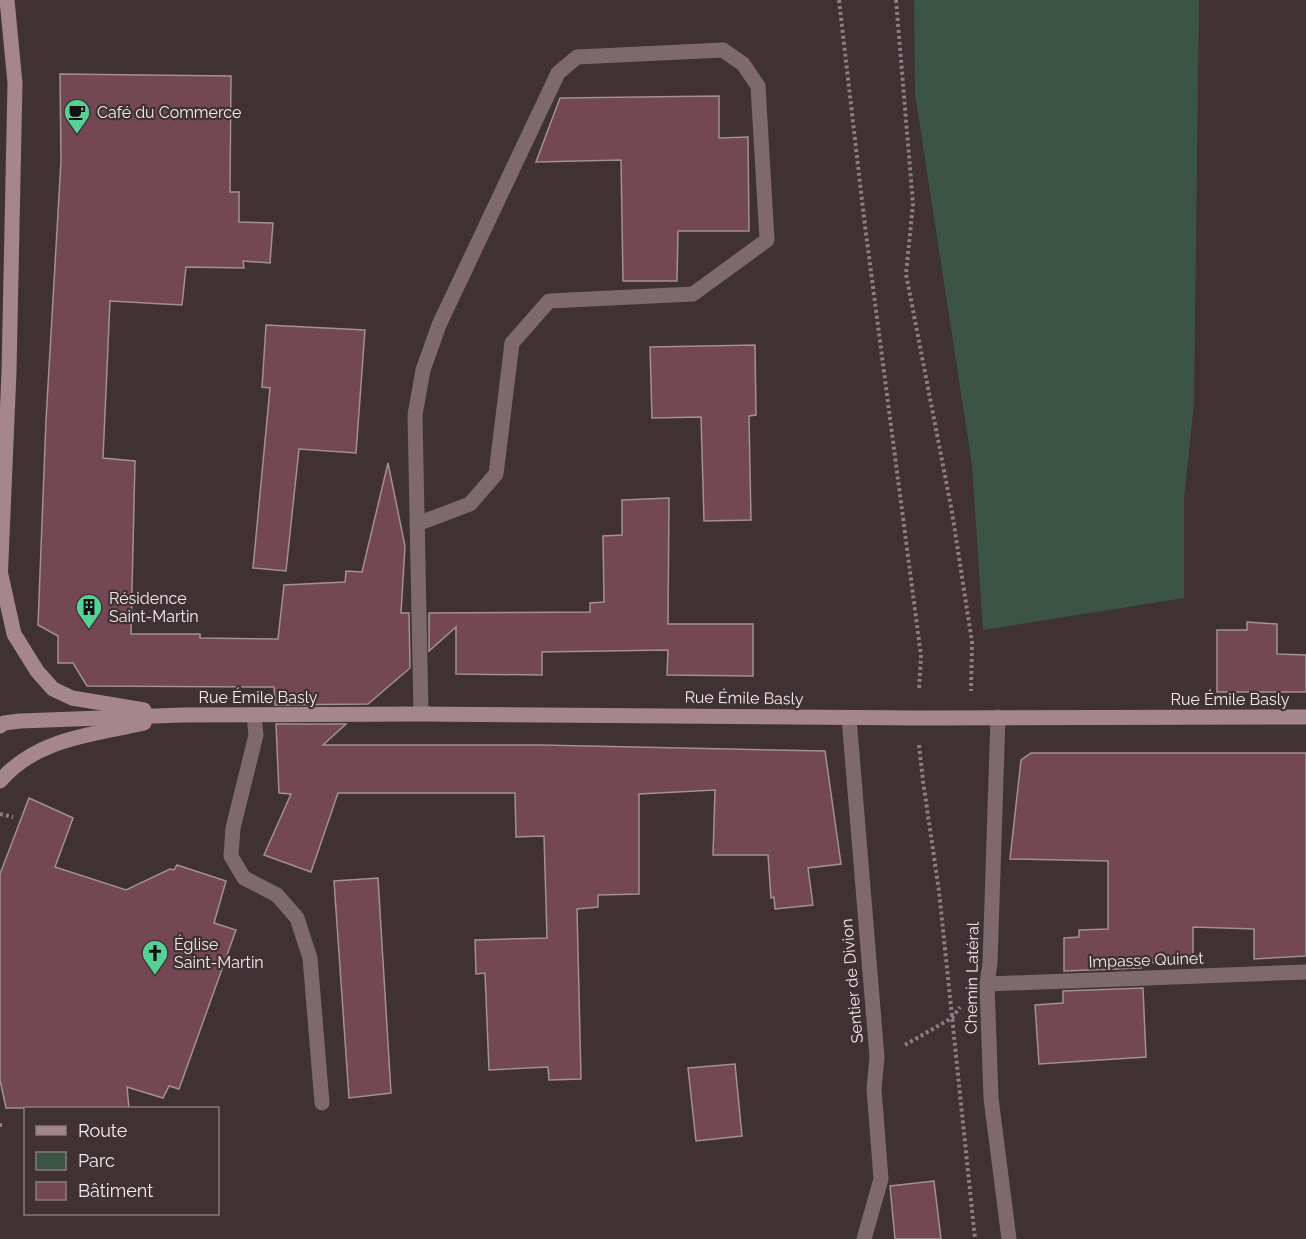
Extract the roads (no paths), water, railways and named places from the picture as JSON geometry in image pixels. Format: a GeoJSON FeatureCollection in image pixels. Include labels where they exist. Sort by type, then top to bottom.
{"type":"FeatureCollection","features":[{"type":"Feature","properties":{"kind":"street"},"geometry":{"type":"LineString","coordinates":[[0,584],[9,372],[6,198],[15,83],[6,0]]}},
{"type":"Feature","properties":{"kind":"street"},"geometry":{"type":"LineString","coordinates":[[417,524],[470,504],[496,474],[512,343],[549,302],[693,294],[766,240],[758,86],[743,64],[723,50],[577,57],[558,73],[439,326],[423,370],[415,415],[417,524],[422,714]]}},
{"type":"Feature","properties":{"kind":"street","name":"Rue Émile Basly"},"geometry":{"type":"LineString","coordinates":[[1,574],[14,634],[37,671],[53,689],[72,698],[182,715]]}},
{"type":"Feature","properties":{"kind":"street","name":"Rue Émile Basly"},"geometry":{"type":"LineString","coordinates":[[0,726],[4,723],[20,721],[182,715],[422,714],[849,718],[1306,717]]}},
{"type":"Feature","properties":{"kind":"street","name":"Rue Émile Basly"},"geometry":{"type":"LineString","coordinates":[[0,781],[25,758],[52,745],[78,737],[182,715]]}},
{"type":"Feature","properties":{"kind":"street"},"geometry":{"type":"LineString","coordinates":[[254,715],[256,735],[233,828],[231,856],[244,878],[277,895],[297,918],[310,958],[322,1103]]}},
{"type":"Feature","properties":{"kind":"street","name":"Chemin Latéral"},"geometry":{"type":"LineString","coordinates":[[998,717],[990,963],[987,984],[991,1098],[1009,1239]]}},
{"type":"Feature","properties":{"kind":"street","name":"Sentier de Divion"},"geometry":{"type":"LineString","coordinates":[[849,718],[877,1057],[874,1089],[881,1179],[864,1239]]}},
{"type":"Feature","properties":{"kind":"street","name":"Impasse Quinet"},"geometry":{"type":"LineString","coordinates":[[987,984],[1306,972]]}},
{"type":"Feature","properties":{"kind":"place","name":"Café du Commerce"},"geometry":{"type":"Point","coordinates":[77,135]}},
{"type":"Feature","properties":{"kind":"place","name":"Résidence Saint-Martin"},"geometry":{"type":"Point","coordinates":[89,630]}},
{"type":"Feature","properties":{"kind":"place","name":"Église Saint-Martin"},"geometry":{"type":"Point","coordinates":[155,976]}}]}
